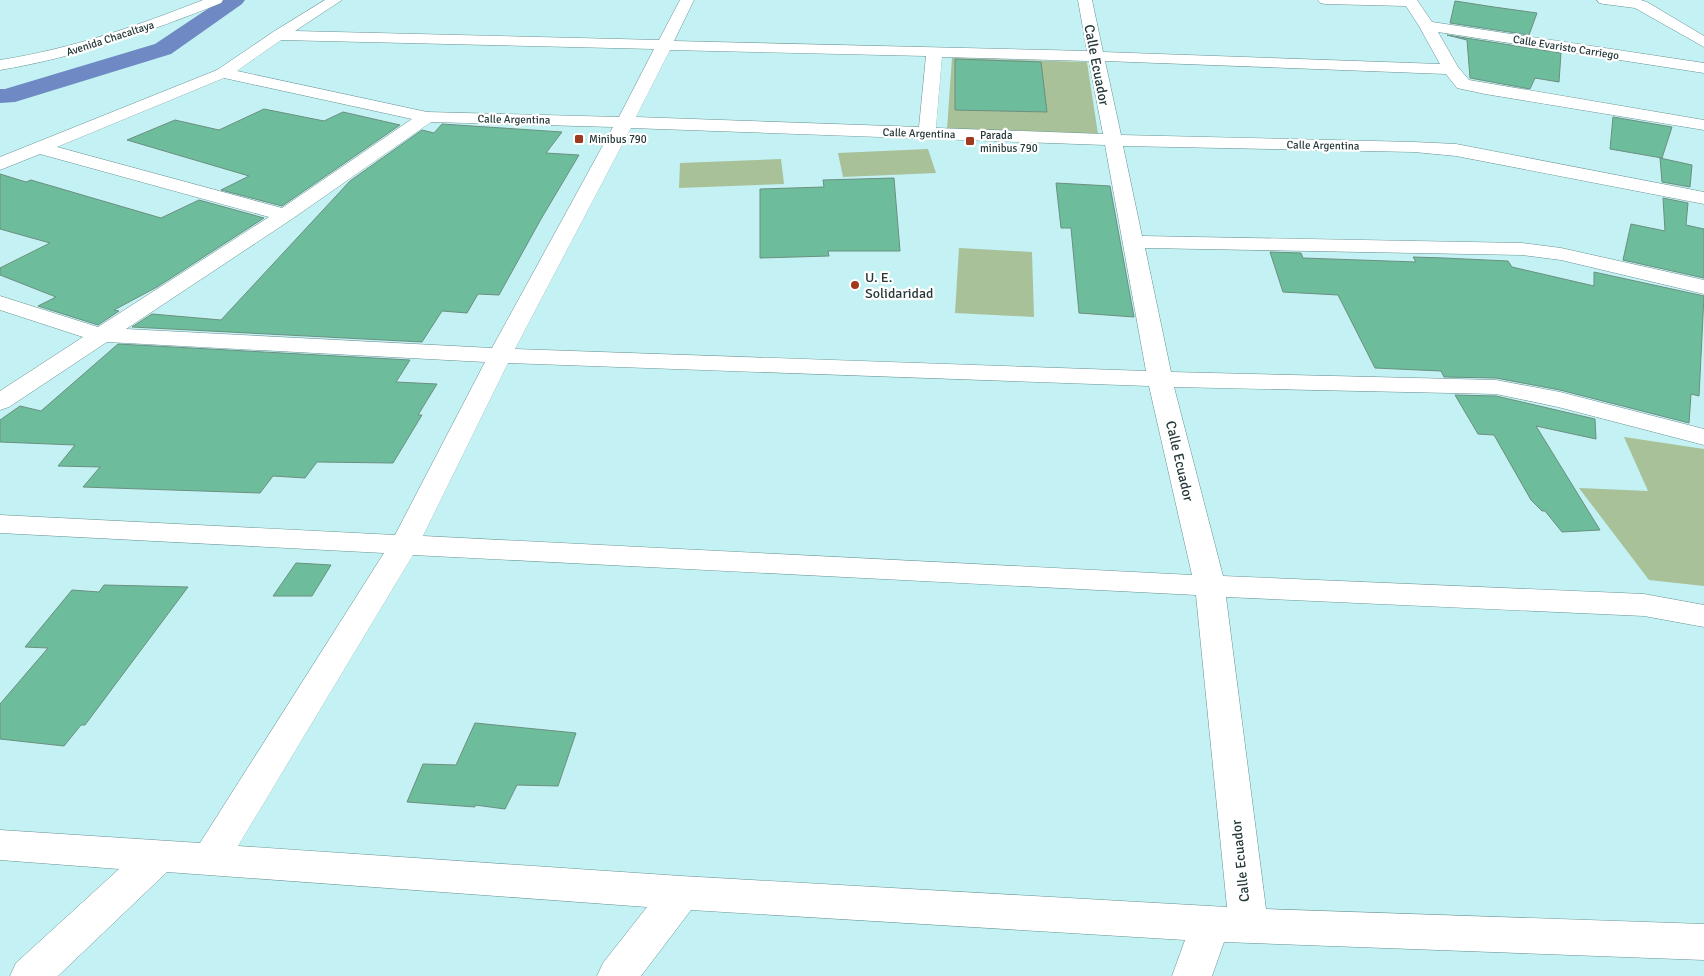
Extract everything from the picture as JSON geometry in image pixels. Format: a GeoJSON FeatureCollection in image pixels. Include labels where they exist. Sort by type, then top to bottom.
{"type":"FeatureCollection","features":[{"type":"Feature","properties":{"kind":"street","name":"Avenida Chacaltaya"},"geometry":{"type":"LineString","coordinates":[[0,65],[71,51],[116,37],[216,0]]}},
{"type":"Feature","properties":{"kind":"street"},"geometry":{"type":"LineString","coordinates":[[0,164],[224,72],[278,34],[335,0]]}},
{"type":"Feature","properties":{"kind":"street"},"geometry":{"type":"LineString","coordinates":[[210,859],[404,545],[500,356],[625,122],[686,0]]}},
{"type":"Feature","properties":{"kind":"street","name":"Calle Ecuador"},"geometry":{"type":"LineString","coordinates":[[1085,0],[1160,379],[1210,586],[1229,925]]}},
{"type":"Feature","properties":{"kind":"street"},"geometry":{"type":"LineString","coordinates":[[1325,0],[1410,1],[1427,26],[1451,69],[1463,84],[1704,124]]}},
{"type":"Feature","properties":{"kind":"street"},"geometry":{"type":"LineString","coordinates":[[1604,0],[1637,3],[1704,42]]}},
{"type":"Feature","properties":{"kind":"street","name":"Calle Evaristo Carriego"},"geometry":{"type":"LineString","coordinates":[[1427,26],[1704,68]]}},
{"type":"Feature","properties":{"kind":"street"},"geometry":{"type":"LineString","coordinates":[[278,34],[1096,56],[1451,69]]}},
{"type":"Feature","properties":{"kind":"street"},"geometry":{"type":"LineString","coordinates":[[927,133],[934,52]]}},
{"type":"Feature","properties":{"kind":"street","name":"Calle Argentina"},"geometry":{"type":"LineString","coordinates":[[224,72],[427,117],[625,122],[1112,140],[1414,147],[1456,150],[1704,198]]}},
{"type":"Feature","properties":{"kind":"street"},"geometry":{"type":"LineString","coordinates":[[0,402],[285,215],[427,117]]}},
{"type":"Feature","properties":{"kind":"street"},"geometry":{"type":"LineString","coordinates":[[39,148],[285,215]]}},
{"type":"Feature","properties":{"kind":"street"},"geometry":{"type":"LineString","coordinates":[[1132,242],[1522,249],[1561,254],[1704,287]]}},
{"type":"Feature","properties":{"kind":"street"},"geometry":{"type":"LineString","coordinates":[[0,303],[100,335],[500,356],[1160,379],[1496,387],[1560,400],[1704,437]]}},
{"type":"Feature","properties":{"kind":"street"},"geometry":{"type":"LineString","coordinates":[[0,524],[1210,586],[1644,605],[1704,616]]}},
{"type":"Feature","properties":{"kind":"street"},"geometry":{"type":"LineString","coordinates":[[0,845],[681,893],[1229,925],[1704,942]]}},
{"type":"Feature","properties":{"kind":"street"},"geometry":{"type":"LineString","coordinates":[[30,976],[158,857]]}},
{"type":"Feature","properties":{"kind":"street"},"geometry":{"type":"LineString","coordinates":[[617,976],[681,893]]}},
{"type":"Feature","properties":{"kind":"street"},"geometry":{"type":"LineString","coordinates":[[1192,976],[1229,925]]}},
{"type":"Feature","properties":{"kind":"green space"},"geometry":{"type":"Polygon","coordinates":[[[952,58],[1087,62],[1098,134],[947,129],[952,58]]]}},
{"type":"Feature","properties":{"kind":"green space"},"geometry":{"type":"Polygon","coordinates":[[[928,149],[936,173],[843,177],[838,153],[928,149]]]}},
{"type":"Feature","properties":{"kind":"green space"},"geometry":{"type":"Polygon","coordinates":[[[781,159],[784,184],[679,188],[680,163],[781,159]]]}},
{"type":"Feature","properties":{"kind":"green space"},"geometry":{"type":"Polygon","coordinates":[[[959,248],[1032,252],[1034,317],[955,313],[959,248]]]}},
{"type":"Feature","properties":{"kind":"green space"},"geometry":{"type":"Polygon","coordinates":[[[1624,437],[1704,449],[1704,586],[1649,580],[1579,488],[1648,491],[1624,437]]]}},
{"type":"Feature","properties":{"kind":"building"},"geometry":{"type":"Polygon","coordinates":[[[1455,1],[1537,13],[1529,35],[1450,23],[1455,1]]]}},
{"type":"Feature","properties":{"kind":"building"},"geometry":{"type":"Polygon","coordinates":[[[1447,35],[1561,53],[1559,82],[1535,78],[1530,89],[1470,78],[1467,40],[1447,35]]]}},
{"type":"Feature","properties":{"kind":"building"},"geometry":{"type":"Polygon","coordinates":[[[955,59],[1041,62],[1047,112],[955,110],[955,59]]]}},
{"type":"Feature","properties":{"kind":"building"},"geometry":{"type":"Polygon","coordinates":[[[264,109],[324,121],[343,112],[400,125],[282,206],[221,190],[249,176],[127,140],[175,120],[219,130],[264,109]]]}},
{"type":"Feature","properties":{"kind":"building"},"geometry":{"type":"Polygon","coordinates":[[[1613,117],[1672,127],[1662,158],[1610,149],[1613,117]]]}},
{"type":"Feature","properties":{"kind":"building"},"geometry":{"type":"Polygon","coordinates":[[[442,124],[562,132],[546,153],[579,155],[499,295],[478,294],[467,313],[442,311],[422,342],[132,327],[152,314],[221,320],[350,181],[422,130],[434,133],[442,124]]]}},
{"type":"Feature","properties":{"kind":"building"},"geometry":{"type":"Polygon","coordinates":[[[1660,158],[1692,165],[1690,187],[1662,182],[1660,158]]]}},
{"type":"Feature","properties":{"kind":"building"},"geometry":{"type":"Polygon","coordinates":[[[0,174],[26,182],[31,180],[161,218],[199,200],[264,218],[157,287],[114,310],[119,311],[98,325],[38,306],[56,297],[0,275],[0,268],[50,243],[0,229],[0,174]]]}},
{"type":"Feature","properties":{"kind":"building"},"geometry":{"type":"Polygon","coordinates":[[[894,178],[900,251],[828,251],[829,256],[760,258],[760,189],[824,187],[823,180],[894,178]]]}},
{"type":"Feature","properties":{"kind":"building"},"geometry":{"type":"Polygon","coordinates":[[[1056,183],[1110,186],[1134,317],[1079,313],[1071,228],[1061,228],[1056,183]]]}},
{"type":"Feature","properties":{"kind":"building"},"geometry":{"type":"Polygon","coordinates":[[[1663,198],[1688,203],[1686,225],[1704,229],[1704,278],[1623,260],[1631,224],[1665,231],[1663,198]]]}},
{"type":"Feature","properties":{"kind":"building"},"geometry":{"type":"Polygon","coordinates":[[[1270,252],[1301,253],[1303,258],[1416,262],[1413,257],[1508,261],[1512,267],[1594,286],[1594,272],[1704,296],[1699,396],[1691,394],[1689,423],[1560,390],[1496,378],[1444,377],[1441,371],[1375,368],[1338,295],[1283,292],[1270,252]]]}},
{"type":"Feature","properties":{"kind":"building"},"geometry":{"type":"Polygon","coordinates":[[[118,344],[410,360],[396,382],[437,384],[418,415],[422,415],[393,463],[317,462],[305,478],[273,476],[260,493],[83,487],[100,467],[58,466],[75,445],[0,442],[0,420],[20,406],[41,411],[118,344]]]}},
{"type":"Feature","properties":{"kind":"building"},"geometry":{"type":"Polygon","coordinates":[[[1455,395],[1496,396],[1595,419],[1596,439],[1536,426],[1600,530],[1562,532],[1545,511],[1542,511],[1531,500],[1494,435],[1478,434],[1455,395]]]}},
{"type":"Feature","properties":{"kind":"building"},"geometry":{"type":"Polygon","coordinates":[[[296,563],[331,565],[312,596],[273,596],[296,563]]]}},
{"type":"Feature","properties":{"kind":"building"},"geometry":{"type":"Polygon","coordinates":[[[104,585],[188,587],[85,725],[81,725],[64,746],[0,739],[0,704],[48,648],[25,647],[72,590],[99,592],[104,585]]]}},
{"type":"Feature","properties":{"kind":"building"},"geometry":{"type":"Polygon","coordinates":[[[475,723],[576,733],[558,786],[517,785],[505,809],[475,805],[475,807],[407,802],[423,764],[456,765],[475,723]]]}},
{"type":"Feature","properties":{"kind":"waterway"},"geometry":{"type":"LineString","coordinates":[[0,96],[6,97],[163,49],[235,0]]}},
{"type":"Feature","properties":{"kind":"place","name":"Minibus 790"},"geometry":{"type":"Point","coordinates":[579,139]}},
{"type":"Feature","properties":{"kind":"place","name":"Parada minibus 790"},"geometry":{"type":"Point","coordinates":[970,141]}},
{"type":"Feature","properties":{"kind":"place","name":"U. E. Solidaridad"},"geometry":{"type":"Point","coordinates":[855,285]}}]}
